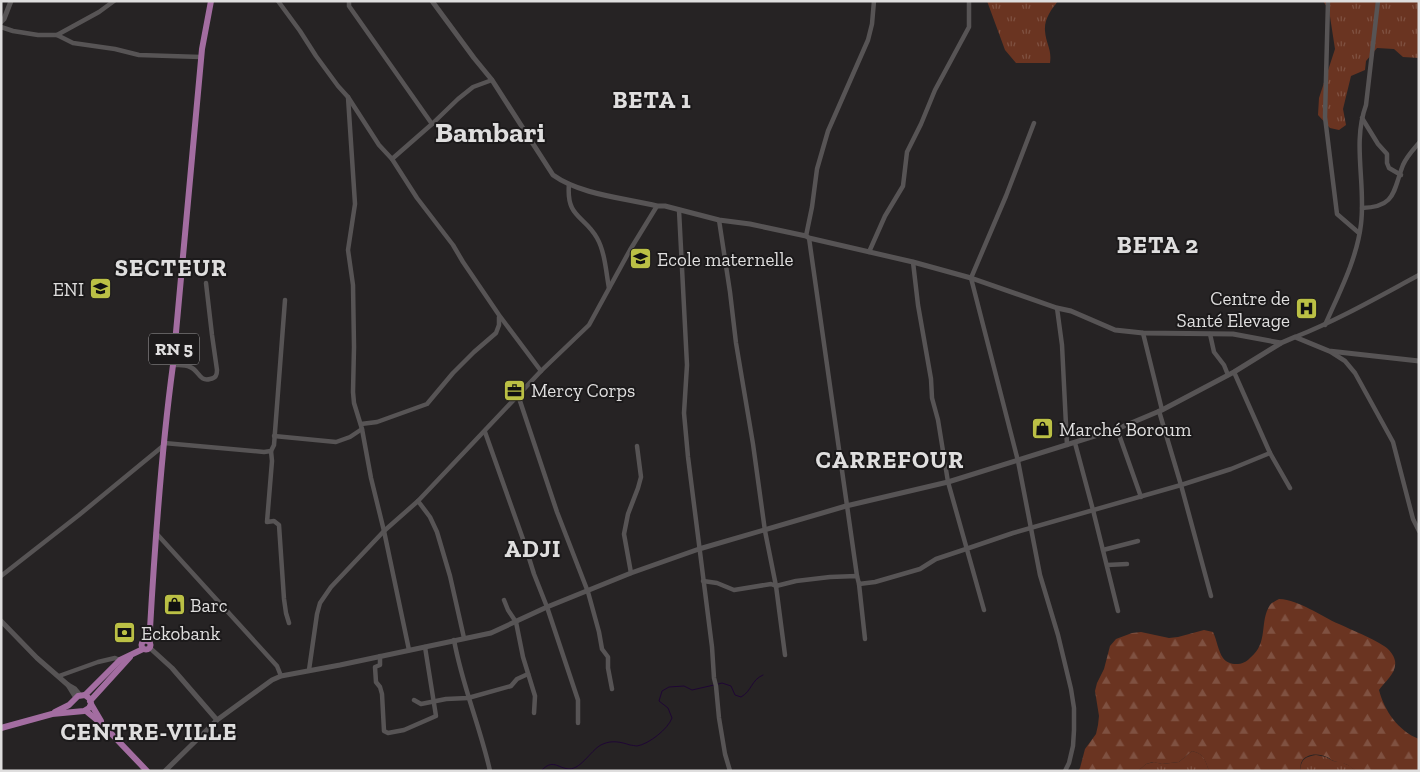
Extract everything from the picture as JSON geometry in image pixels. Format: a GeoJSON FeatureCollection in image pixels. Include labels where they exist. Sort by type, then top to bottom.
{"type":"FeatureCollection","features":[{"type":"Feature","properties":{"kind":"main road","name":"RN 5"},"geometry":{"type":"LineString","coordinates":[[147,646],[201,57],[211,1]]}},
{"type":"Feature","properties":{"kind":"main road"},"geometry":{"type":"LineString","coordinates":[[52,714],[79,697],[111,673],[122,662],[147,646]]}},
{"type":"Feature","properties":{"kind":"main road"},"geometry":{"type":"LineString","coordinates":[[1,728],[52,714],[83,711],[111,673]]}},
{"type":"Feature","properties":{"kind":"main road"},"geometry":{"type":"LineString","coordinates":[[79,697],[91,702],[103,726]]}},
{"type":"Feature","properties":{"kind":"main road"},"geometry":{"type":"LineString","coordinates":[[79,697],[74,706],[103,726],[147,771]]}},
{"type":"Feature","properties":{"kind":"street"},"geometry":{"type":"LineString","coordinates":[[1,22],[11,1]]}},
{"type":"Feature","properties":{"kind":"street"},"geometry":{"type":"LineString","coordinates":[[1,27],[38,35],[58,35],[99,12],[114,1]]}},
{"type":"Feature","properties":{"kind":"street"},"geometry":{"type":"LineString","coordinates":[[278,1],[316,56],[348,97],[374,138],[392,159],[417,198],[453,245],[499,315],[541,371]]}},
{"type":"Feature","properties":{"kind":"street"},"geometry":{"type":"LineString","coordinates":[[349,1],[350,6],[432,124]]}},
{"type":"Feature","properties":{"kind":"street"},"geometry":{"type":"LineString","coordinates":[[432,1],[492,80],[553,175],[569,184],[593,192],[657,206],[665,206],[719,220],[750,224],[913,262],[971,278],[1056,308],[1070,311],[1115,330],[1143,334],[1233,334],[1281,343]]}},
{"type":"Feature","properties":{"kind":"street"},"geometry":{"type":"LineString","coordinates":[[865,639],[859,584],[846,506],[844,481],[808,237],[817,168],[828,131],[868,40],[872,24],[874,1]]}},
{"type":"Feature","properties":{"kind":"street"},"geometry":{"type":"LineString","coordinates":[[869,252],[885,216],[903,186],[907,152],[935,90],[969,27],[970,1]]}},
{"type":"Feature","properties":{"kind":"street"},"geometry":{"type":"LineString","coordinates":[[1328,1],[1325,117],[1337,214],[1359,234]]}},
{"type":"Feature","properties":{"kind":"street"},"geometry":{"type":"LineString","coordinates":[[1325,325],[1347,275],[1361,223],[1362,117],[1366,105],[1378,1]]}},
{"type":"Feature","properties":{"kind":"street"},"geometry":{"type":"LineString","coordinates":[[58,35],[73,44],[115,49],[139,55],[201,57]]}},
{"type":"Feature","properties":{"kind":"street"},"geometry":{"type":"LineString","coordinates":[[392,159],[458,99],[473,88],[492,80]]}},
{"type":"Feature","properties":{"kind":"street"},"geometry":{"type":"LineString","coordinates":[[348,97],[355,204],[348,250],[353,285],[354,404],[362,426],[371,478],[409,650]]}},
{"type":"Feature","properties":{"kind":"street"},"geometry":{"type":"LineString","coordinates":[[1362,117],[1378,144],[1387,154],[1389,168],[1401,174]]}},
{"type":"Feature","properties":{"kind":"street"},"geometry":{"type":"LineString","coordinates":[[1034,123],[1006,196],[971,278],[1018,461],[1040,574],[1067,669],[1074,708],[1074,730],[1073,746],[1065,771]]}},
{"type":"Feature","properties":{"kind":"street"},"geometry":{"type":"LineString","coordinates":[[1362,208],[1372,208],[1389,200],[1396,190],[1403,166],[1409,154],[1419,143]]}},
{"type":"Feature","properties":{"kind":"street"},"geometry":{"type":"LineString","coordinates":[[569,184],[572,210],[598,239],[603,253],[609,288]]}},
{"type":"Feature","properties":{"kind":"street"},"geometry":{"type":"LineString","coordinates":[[309,670],[317,614],[320,603],[331,587],[384,531],[418,501],[541,371],[590,326],[609,288],[657,206]]}},
{"type":"Feature","properties":{"kind":"street"},"geometry":{"type":"LineString","coordinates":[[679,210],[687,365],[684,412],[688,457],[719,718],[730,771]]}},
{"type":"Feature","properties":{"kind":"street"},"geometry":{"type":"LineString","coordinates":[[719,220],[736,343],[765,531],[776,586],[785,654]]}},
{"type":"Feature","properties":{"kind":"street"},"geometry":{"type":"LineString","coordinates":[[913,262],[918,305],[931,379],[932,398],[938,420],[948,482],[984,610]]}},
{"type":"Feature","properties":{"kind":"street"},"geometry":{"type":"LineString","coordinates":[[166,771],[217,720],[272,680],[282,676],[492,633],[547,607],[631,573],[699,550],[846,506],[948,482],[1117,429],[1161,410],[1234,372],[1281,343],[1325,325],[1419,275]]}},
{"type":"Feature","properties":{"kind":"street"},"geometry":{"type":"LineString","coordinates":[[173,365],[190,366],[203,379],[208,380],[217,376],[206,283]]}},
{"type":"Feature","properties":{"kind":"street"},"geometry":{"type":"LineString","coordinates":[[285,300],[274,446],[271,451],[272,461],[267,522],[274,521],[279,525],[284,599],[290,623]]}},
{"type":"Feature","properties":{"kind":"street"},"geometry":{"type":"LineString","coordinates":[[1056,308],[1062,345],[1067,445]]}},
{"type":"Feature","properties":{"kind":"street"},"geometry":{"type":"LineString","coordinates":[[274,436],[336,442],[350,438],[362,426],[427,404],[453,373],[496,333],[499,325],[499,315]]}},
{"type":"Feature","properties":{"kind":"street"},"geometry":{"type":"LineString","coordinates":[[1143,334],[1161,410],[1211,596]]}},
{"type":"Feature","properties":{"kind":"street"},"geometry":{"type":"LineString","coordinates":[[1210,334],[1214,352],[1224,365],[1228,375]]}},
{"type":"Feature","properties":{"kind":"street"},"geometry":{"type":"LineString","coordinates":[[1295,337],[1345,360],[1355,373],[1394,442],[1413,519],[1419,531]]}},
{"type":"Feature","properties":{"kind":"street"},"geometry":{"type":"LineString","coordinates":[[1329,351],[1419,361]]}},
{"type":"Feature","properties":{"kind":"street"},"geometry":{"type":"LineString","coordinates":[[1234,372],[1270,453],[1290,488]]}},
{"type":"Feature","properties":{"kind":"street"},"geometry":{"type":"LineString","coordinates":[[518,395],[557,512],[588,592],[602,648],[608,657],[612,689]]}},
{"type":"Feature","properties":{"kind":"street"},"geometry":{"type":"LineString","coordinates":[[1117,429],[1140,497]]}},
{"type":"Feature","properties":{"kind":"street"},"geometry":{"type":"LineString","coordinates":[[485,432],[578,700],[578,723]]}},
{"type":"Feature","properties":{"kind":"street"},"geometry":{"type":"LineString","coordinates":[[1074,443],[1118,611]]}},
{"type":"Feature","properties":{"kind":"street"},"geometry":{"type":"LineString","coordinates":[[1,576],[164,445],[271,451]]}},
{"type":"Feature","properties":{"kind":"street"},"geometry":{"type":"LineString","coordinates":[[631,573],[624,534],[628,514],[641,477],[637,446]]}},
{"type":"Feature","properties":{"kind":"street"},"geometry":{"type":"LineString","coordinates":[[859,584],[875,582],[920,569],[936,560],[966,549],[1181,485],[1231,469],[1270,453]]}},
{"type":"Feature","properties":{"kind":"street"},"geometry":{"type":"LineString","coordinates":[[418,501],[430,516],[437,532],[452,584],[464,638]]}},
{"type":"Feature","properties":{"kind":"street"},"geometry":{"type":"LineString","coordinates":[[156,533],[277,666],[282,676]]}},
{"type":"Feature","properties":{"kind":"street"},"geometry":{"type":"LineString","coordinates":[[1127,537],[1128,543]]}},
{"type":"Feature","properties":{"kind":"street"},"geometry":{"type":"LineString","coordinates":[[1103,550],[1138,541]]}},
{"type":"Feature","properties":{"kind":"street"},"geometry":{"type":"LineString","coordinates":[[1107,565],[1127,564]]}},
{"type":"Feature","properties":{"kind":"street"},"geometry":{"type":"LineString","coordinates":[[703,581],[717,583],[734,590],[771,584],[776,586],[796,581],[830,577],[857,576]]}},
{"type":"Feature","properties":{"kind":"street"},"geometry":{"type":"LineString","coordinates":[[504,600],[516,622],[535,696],[534,713]]}},
{"type":"Feature","properties":{"kind":"street"},"geometry":{"type":"LineString","coordinates":[[1,621],[37,658],[68,685],[75,688],[79,697]]}},
{"type":"Feature","properties":{"kind":"street"},"geometry":{"type":"LineString","coordinates":[[454,640],[457,658],[468,698],[480,731],[490,771]]}},
{"type":"Feature","properties":{"kind":"street"},"geometry":{"type":"LineString","coordinates":[[147,646],[172,668],[217,720]]}},
{"type":"Feature","properties":{"kind":"street"},"geometry":{"type":"LineString","coordinates":[[380,656],[380,665],[375,667],[375,676],[382,694],[384,731],[386,733],[404,730],[436,716],[425,647]]}},
{"type":"Feature","properties":{"kind":"street"},"geometry":{"type":"LineString","coordinates":[[59,676],[115,658],[122,662]]}},
{"type":"Feature","properties":{"kind":"street"},"geometry":{"type":"LineString","coordinates":[[414,700],[421,704],[446,699],[468,698],[511,686],[528,674]]}},
{"type":"Feature","properties":{"kind":"green space"},"geometry":{"type":"Polygon","coordinates":[[[987,1],[1058,1],[1048,15],[1045,27],[1050,63],[1016,63],[1005,50],[987,1]]]}},
{"type":"Feature","properties":{"kind":"green space"},"geometry":{"type":"Polygon","coordinates":[[[1323,1],[1419,1],[1419,58],[1403,57],[1394,49],[1377,48],[1366,61],[1365,70],[1351,76],[1343,109],[1346,125],[1339,130],[1330,128],[1318,115],[1319,98],[1335,49],[1329,10],[1323,1]]]}},
{"type":"Feature","properties":{"kind":"green space"},"geometry":{"type":"Polygon","coordinates":[[[1279,599],[1302,605],[1373,640],[1391,652],[1395,661],[1394,669],[1379,690],[1384,705],[1393,719],[1405,731],[1419,739],[1419,769],[1414,771],[1356,771],[1345,764],[1316,755],[1306,757],[1303,760],[1300,771],[1209,771],[1202,756],[1192,751],[1179,762],[1162,764],[1153,762],[1146,764],[1138,771],[1078,771],[1085,749],[1096,734],[1099,716],[1095,691],[1104,669],[1110,646],[1116,639],[1141,632],[1169,638],[1204,630],[1213,632],[1220,652],[1227,662],[1240,664],[1247,661],[1260,646],[1267,612],[1271,604],[1279,599]]]}},
{"type":"Feature","properties":{"kind":"green space"},"geometry":{"type":"Polygon","coordinates":[[[1192,751],[1204,758],[1209,771],[1138,771],[1146,764],[1154,762],[1162,764],[1179,762],[1192,751]]]}},
{"type":"Feature","properties":{"kind":"green space"},"geometry":{"type":"Polygon","coordinates":[[[1316,755],[1341,762],[1356,771],[1300,771],[1304,759],[1316,755]]]}},
{"type":"Feature","properties":{"kind":"waterway"},"geometry":{"type":"LineString","coordinates":[[718,684],[722,683],[731,686],[735,695],[741,697],[763,675]]}},
{"type":"Feature","properties":{"kind":"waterway"},"geometry":{"type":"LineString","coordinates":[[541,771],[552,764],[569,769],[574,768],[599,746],[606,743],[616,742],[637,746],[642,745],[662,731],[672,718],[668,708],[659,701],[662,691],[669,687],[684,686],[692,690],[714,685]]}},
{"type":"Feature","properties":{"kind":"place","name":"Ecole maternelle"},"geometry":{"type":"Point","coordinates":[641,259]}},
{"type":"Feature","properties":{"kind":"place","name":"ENI"},"geometry":{"type":"Point","coordinates":[100,289]}},
{"type":"Feature","properties":{"kind":"place","name":"Centre de Santé Elevage"},"geometry":{"type":"Point","coordinates":[1306,309]}},
{"type":"Feature","properties":{"kind":"place","name":"Mercy Corps"},"geometry":{"type":"Point","coordinates":[515,390]}},
{"type":"Feature","properties":{"kind":"place","name":"Marché Boroum"},"geometry":{"type":"Point","coordinates":[1043,429]}},
{"type":"Feature","properties":{"kind":"place","name":"Barc"},"geometry":{"type":"Point","coordinates":[174,605]}},
{"type":"Feature","properties":{"kind":"place","name":"Eckobank"},"geometry":{"type":"Point","coordinates":[125,633]}},
{"type":"Feature","properties":{"kind":"district","name":"BETA 1"},"geometry":{"type":"Point","coordinates":[652,100]}},
{"type":"Feature","properties":{"kind":"district","name":"Bambari"},"geometry":{"type":"Point","coordinates":[490,132]}},
{"type":"Feature","properties":{"kind":"district","name":"BETA 2"},"geometry":{"type":"Point","coordinates":[1158,245]}},
{"type":"Feature","properties":{"kind":"district","name":"SECTEUR"},"geometry":{"type":"Point","coordinates":[171,268]}},
{"type":"Feature","properties":{"kind":"district","name":"CARREFOUR"},"geometry":{"type":"Point","coordinates":[890,460]}},
{"type":"Feature","properties":{"kind":"district","name":"ADJI"},"geometry":{"type":"Point","coordinates":[533,549]}},
{"type":"Feature","properties":{"kind":"district","name":"CENTRE-VILLE"},"geometry":{"type":"Point","coordinates":[149,732]}}]}
